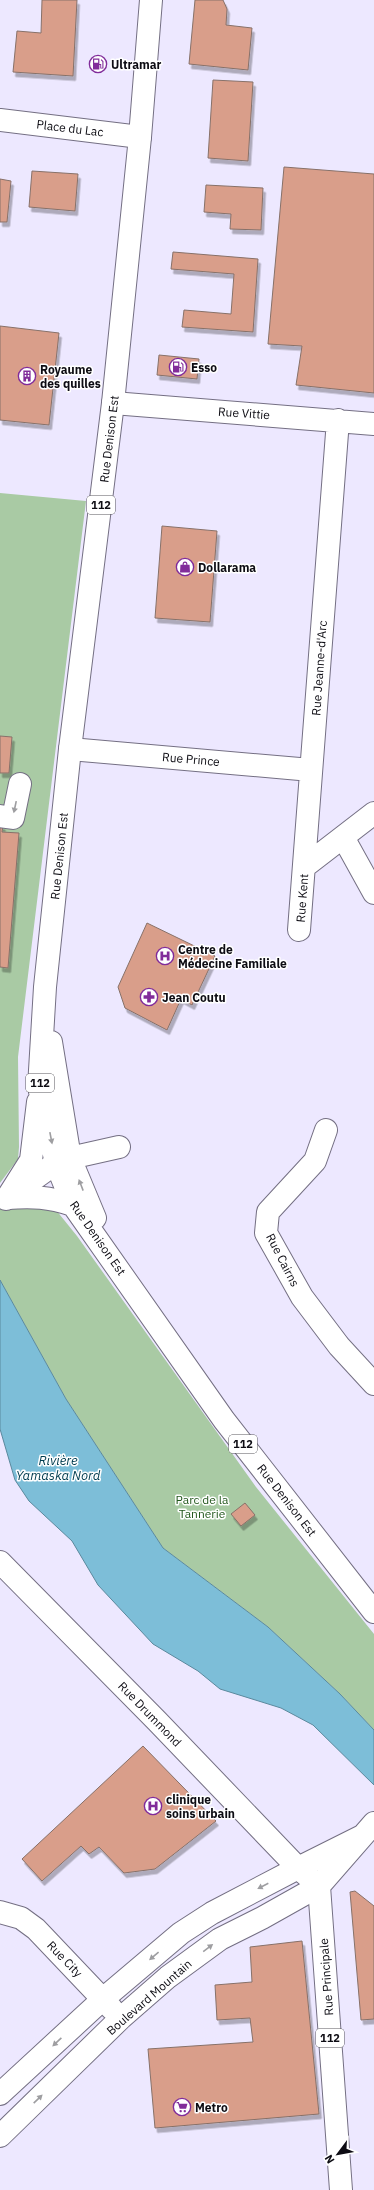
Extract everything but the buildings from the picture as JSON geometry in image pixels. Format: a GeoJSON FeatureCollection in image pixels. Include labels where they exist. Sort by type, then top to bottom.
{"type":"FeatureCollection","features":[{"type":"Feature","properties":{"kind":"street","name":"Rue Denison Est"},"geometry":{"type":"LineString","coordinates":[[155,0],[151,11],[140,137],[113,403],[70,749],[45,1002],[39,1087],[63,1161],[73,1205],[121,1271],[224,1420],[374,1612]]}},
{"type":"Feature","properties":{"kind":"street","name":"Place du Lac"},"geometry":{"type":"LineString","coordinates":[[0,120],[140,137]]}},
{"type":"Feature","properties":{"kind":"street","name":"Rue Vittie"},"geometry":{"type":"LineString","coordinates":[[113,403],[374,424]]}},
{"type":"Feature","properties":{"kind":"street","name":"Rue Jeanne-d'Arc"},"geometry":{"type":"LineString","coordinates":[[304,867],[338,420]]}},
{"type":"Feature","properties":{"kind":"street","name":"Rue Prince"},"geometry":{"type":"LineString","coordinates":[[70,749],[311,770]]}},
{"type":"Feature","properties":{"kind":"street"},"geometry":{"type":"LineString","coordinates":[[0,816],[13,818],[20,784]]}},
{"type":"Feature","properties":{"kind":"street"},"geometry":{"type":"LineString","coordinates":[[304,867],[374,813]]}},
{"type":"Feature","properties":{"kind":"street"},"geometry":{"type":"LineString","coordinates":[[343,837],[374,893]]}},
{"type":"Feature","properties":{"kind":"street","name":"Rue Kent"},"geometry":{"type":"LineString","coordinates":[[299,930],[304,867]]}},
{"type":"Feature","properties":{"kind":"street"},"geometry":{"type":"LineString","coordinates":[[45,1002],[63,1161],[88,1204],[121,1271]]}},
{"type":"Feature","properties":{"kind":"street"},"geometry":{"type":"LineString","coordinates":[[4,1201],[31,1160],[39,1087]]}},
{"type":"Feature","properties":{"kind":"street","name":"Rue Cairns"},"geometry":{"type":"LineString","coordinates":[[326,1130],[315,1161],[268,1212],[266,1233],[302,1297],[339,1346],[374,1384]]}},
{"type":"Feature","properties":{"kind":"street"},"geometry":{"type":"LineString","coordinates":[[4,1201],[63,1161],[119,1147]]}},
{"type":"Feature","properties":{"kind":"street"},"geometry":{"type":"LineString","coordinates":[[4,1201],[51,1198],[73,1205]]}},
{"type":"Feature","properties":{"kind":"street","name":"Rue Drummond"},"geometry":{"type":"LineString","coordinates":[[0,1562],[157,1720],[298,1868]]}},
{"type":"Feature","properties":{"kind":"street"},"geometry":{"type":"LineString","coordinates":[[20,2116],[0,2094],[103,1999],[181,1933],[212,1913],[368,1829]]}},
{"type":"Feature","properties":{"kind":"street","name":"Boulevard Mountain"},"geometry":{"type":"LineString","coordinates":[[0,2136],[121,2018],[168,1977],[220,1938],[262,1918],[319,1886],[368,1829]]}},
{"type":"Feature","properties":{"kind":"street"},"geometry":{"type":"LineString","coordinates":[[298,1868],[319,1886]]}},
{"type":"Feature","properties":{"kind":"street","name":"Rue Principale"},"geometry":{"type":"LineString","coordinates":[[319,1886],[341,2190]]}},
{"type":"Feature","properties":{"kind":"street","name":"Rue City"},"geometry":{"type":"LineString","coordinates":[[0,1912],[21,1918],[36,1929],[121,2018]]}},
{"type":"Feature","properties":{"kind":"green space"},"geometry":{"type":"Polygon","coordinates":[[[0,493],[86,501],[18,1057],[18,1159],[0,1183],[0,493]]]}},
{"type":"Feature","properties":{"kind":"green space","name":"Parc de la Tannerie"},"geometry":{"type":"Polygon","coordinates":[[[0,1198],[56,1210],[77,1236],[256,1487],[374,1634],[374,1730],[340,1694],[268,1627],[163,1548],[66,1399],[0,1280],[0,1198]]]}},
{"type":"Feature","properties":{"kind":"water","name":"Rivière Yamaska Nord"},"geometry":{"type":"Polygon","coordinates":[[[0,1280],[66,1399],[163,1548],[268,1627],[340,1694],[374,1730],[374,1785],[313,1725],[281,1708],[220,1689],[198,1671],[153,1644],[98,1585],[72,1541],[29,1501],[15,1480],[0,1429],[0,1280]]]}},
{"type":"Feature","properties":{"kind":"place","name":"Ultramar"},"geometry":{"type":"Point","coordinates":[98,64]}},
{"type":"Feature","properties":{"kind":"place","name":"Esso"},"geometry":{"type":"Point","coordinates":[178,367]}},
{"type":"Feature","properties":{"kind":"place","name":"Royaume des quilles"},"geometry":{"type":"Point","coordinates":[27,376]}},
{"type":"Feature","properties":{"kind":"place","name":"Dollarama"},"geometry":{"type":"Point","coordinates":[185,567]}},
{"type":"Feature","properties":{"kind":"place","name":"Centre de Médecine Familiale"},"geometry":{"type":"Point","coordinates":[165,956]}},
{"type":"Feature","properties":{"kind":"place","name":"Jean Coutu"},"geometry":{"type":"Point","coordinates":[149,997]}},
{"type":"Feature","properties":{"kind":"place","name":"clinique soins urbain"},"geometry":{"type":"Point","coordinates":[153,1806]}},
{"type":"Feature","properties":{"kind":"place","name":"Metro"},"geometry":{"type":"Point","coordinates":[182,2107]}}]}
